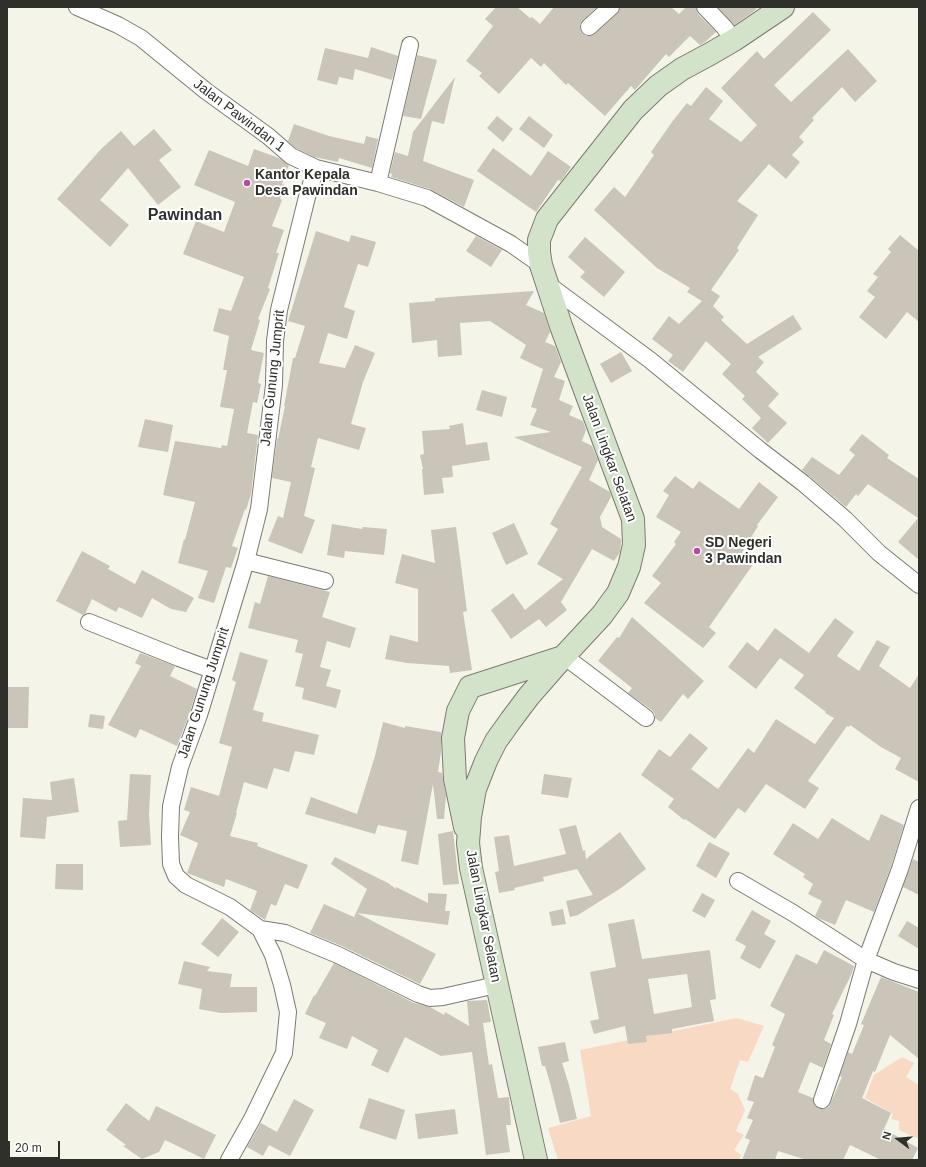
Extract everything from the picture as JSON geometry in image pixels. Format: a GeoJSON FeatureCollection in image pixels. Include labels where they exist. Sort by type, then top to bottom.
{"type":"FeatureCollection","features":[{"type":"Feature","properties":{"kind":"street","name":"Jalan Pawindan 1"},"geometry":{"type":"LineString","coordinates":[[77,7],[118,25],[141,38],[206,91],[268,136],[291,156],[316,168],[378,183],[427,198],[511,244],[544,274],[802,483],[845,519],[879,553],[919,585]]}},
{"type":"Feature","properties":{"kind":"street"},"geometry":{"type":"LineString","coordinates":[[589,26],[611,7]]}},
{"type":"Feature","properties":{"kind":"street"},"geometry":{"type":"LineString","coordinates":[[705,7],[734,40]]}},
{"type":"Feature","properties":{"kind":"street","name":"Jalan Lingkar Selatan"},"geometry":{"type":"LineString","coordinates":[[536,1160],[471,868],[468,843],[470,817],[475,789],[496,741],[510,720],[564,656],[602,615],[618,593],[629,567],[634,545],[634,519],[578,373],[544,274],[539,252],[539,240],[547,219],[633,110],[658,86],[682,69],[734,40],[783,7]]}},
{"type":"Feature","properties":{"kind":"street"},"geometry":{"type":"LineString","coordinates":[[378,183],[410,45]]}},
{"type":"Feature","properties":{"kind":"street","name":"Jalan Gunung Jumprit"},"geometry":{"type":"LineString","coordinates":[[229,1160],[252,1119],[284,1053],[288,1012],[273,955],[260,928],[230,907],[186,885],[176,876],[171,864],[171,806],[180,768],[199,715],[246,561],[259,509],[274,385],[275,341],[280,310],[305,205],[316,168]]}},
{"type":"Feature","properties":{"kind":"street"},"geometry":{"type":"LineString","coordinates":[[246,561],[325,581]]}},
{"type":"Feature","properties":{"kind":"street"},"geometry":{"type":"LineString","coordinates":[[89,622],[212,670]]}},
{"type":"Feature","properties":{"kind":"street"},"geometry":{"type":"LineString","coordinates":[[468,843],[455,779],[453,738],[458,711],[470,687],[564,656],[646,718]]}},
{"type":"Feature","properties":{"kind":"street"},"geometry":{"type":"LineString","coordinates":[[822,1100],[848,1024],[866,960],[900,869],[919,808]]}},
{"type":"Feature","properties":{"kind":"street"},"geometry":{"type":"LineString","coordinates":[[738,881],[793,913],[866,960],[894,972],[919,980]]}},
{"type":"Feature","properties":{"kind":"street"},"geometry":{"type":"LineString","coordinates":[[260,928],[285,933],[338,955],[418,994],[430,998],[443,997],[496,985]]}},
{"type":"Feature","properties":{"kind":"shaded area"},"geometry":{"type":"Polygon","coordinates":[[[737,1018],[764,1026],[748,1062],[740,1060],[730,1089],[738,1094],[745,1110],[736,1131],[744,1135],[734,1150],[741,1155],[739,1160],[558,1160],[548,1128],[591,1116],[580,1050],[737,1018]]]}},
{"type":"Feature","properties":{"kind":"shaded area"},"geometry":{"type":"Polygon","coordinates":[[[902,1057],[914,1063],[906,1077],[919,1085],[919,1139],[899,1130],[899,1121],[891,1119],[893,1114],[865,1098],[874,1075],[902,1057]]]}},
{"type":"Feature","properties":{"kind":"building"},"geometry":{"type":"Polygon","coordinates":[[[496,7],[517,7],[540,24],[554,7],[597,7],[580,24],[582,33],[586,36],[591,36],[617,14],[620,7],[671,7],[679,14],[686,7],[696,7],[698,14],[716,32],[700,45],[690,36],[669,57],[666,54],[635,90],[631,86],[605,116],[568,83],[566,85],[544,63],[541,67],[531,58],[499,94],[479,76],[482,73],[466,61],[493,26],[485,19],[496,7]]]}},
{"type":"Feature","properties":{"kind":"building"},"geometry":{"type":"Polygon","coordinates":[[[718,7],[758,7],[734,25],[718,7]]]}},
{"type":"Feature","properties":{"kind":"building"},"geometry":{"type":"Polygon","coordinates":[[[813,12],[831,30],[774,85],[791,102],[848,49],[877,81],[855,102],[842,87],[812,118],[814,120],[799,137],[804,142],[792,155],[800,162],[786,179],[769,164],[737,201],[758,215],[737,248],[739,250],[711,290],[720,296],[713,306],[724,317],[721,320],[747,344],[793,315],[802,329],[758,357],[764,362],[756,372],[779,394],[768,406],[787,423],[768,443],[752,428],[761,418],[742,399],[745,396],[722,374],[731,364],[706,341],[683,372],[668,361],[673,355],[652,339],[669,316],[679,324],[702,301],[687,292],[690,288],[657,268],[594,210],[614,187],[625,197],[654,155],[651,152],[672,122],[687,103],[691,106],[706,87],[723,101],[709,119],[741,142],[757,125],[721,88],[757,51],[764,59],[813,12]]]}},
{"type":"Feature","properties":{"kind":"building"},"geometry":{"type":"Polygon","coordinates":[[[371,47],[398,56],[392,80],[355,69],[353,80],[339,77],[337,85],[317,80],[325,48],[368,58],[371,47]]]}},
{"type":"Feature","properties":{"kind":"building"},"geometry":{"type":"Polygon","coordinates":[[[417,55],[437,60],[421,119],[403,116],[417,55]]]}},
{"type":"Feature","properties":{"kind":"building"},"geometry":{"type":"Polygon","coordinates":[[[455,77],[444,124],[432,121],[423,161],[474,180],[464,207],[430,189],[391,177],[392,174],[390,173],[395,152],[408,156],[413,132],[455,77]]]}},
{"type":"Feature","properties":{"kind":"building"},"geometry":{"type":"Polygon","coordinates":[[[497,116],[513,129],[503,142],[487,128],[497,116]]]}},
{"type":"Feature","properties":{"kind":"building"},"geometry":{"type":"Polygon","coordinates":[[[529,116],[553,135],[544,148],[519,129],[529,116]]]}},
{"type":"Feature","properties":{"kind":"building"},"geometry":{"type":"Polygon","coordinates":[[[294,124],[329,136],[364,144],[366,136],[378,139],[372,168],[339,158],[338,162],[314,157],[296,148],[288,141],[294,124]]]}},
{"type":"Feature","properties":{"kind":"building"},"geometry":{"type":"Polygon","coordinates":[[[154,129],[172,150],[159,160],[181,187],[158,205],[128,168],[100,200],[129,225],[110,247],[57,199],[101,149],[121,131],[134,146],[154,129]]]}},
{"type":"Feature","properties":{"kind":"building"},"geometry":{"type":"Polygon","coordinates":[[[493,148],[531,176],[548,151],[571,167],[561,181],[558,180],[536,212],[477,171],[493,148]]]}},
{"type":"Feature","properties":{"kind":"building"},"geometry":{"type":"Polygon","coordinates":[[[254,149],[279,158],[289,165],[282,184],[285,185],[280,199],[282,200],[272,226],[284,230],[276,253],[279,253],[268,288],[270,289],[258,319],[260,320],[251,350],[264,353],[258,383],[261,384],[257,403],[253,402],[247,433],[258,435],[251,494],[232,546],[238,548],[231,568],[226,567],[214,603],[198,598],[208,571],[178,563],[195,502],[163,495],[175,441],[221,448],[222,445],[227,446],[234,409],[220,407],[227,370],[223,370],[229,336],[213,331],[219,308],[231,311],[244,277],[183,254],[196,221],[224,232],[235,202],[194,185],[209,150],[248,166],[254,149]]]}},
{"type":"Feature","properties":{"kind":"building"},"geometry":{"type":"Polygon","coordinates":[[[316,231],[349,242],[351,235],[376,242],[368,267],[358,264],[344,307],[355,311],[347,339],[328,333],[319,363],[345,368],[355,345],[375,353],[363,382],[351,424],[366,428],[359,450],[318,438],[311,467],[315,468],[304,516],[315,520],[302,554],[268,541],[278,516],[283,518],[291,482],[272,478],[277,439],[285,406],[293,358],[295,358],[305,326],[288,321],[316,231]]]}},
{"type":"Feature","properties":{"kind":"building"},"geometry":{"type":"Polygon","coordinates":[[[900,235],[919,251],[919,322],[907,312],[886,339],[859,317],[875,297],[867,291],[878,277],[873,274],[891,252],[888,249],[900,235]]]}},
{"type":"Feature","properties":{"kind":"building"},"geometry":{"type":"Polygon","coordinates":[[[476,236],[502,250],[491,267],[466,251],[476,236]]]}},
{"type":"Feature","properties":{"kind":"building"},"geometry":{"type":"Polygon","coordinates":[[[585,237],[625,272],[604,297],[580,277],[585,272],[568,257],[585,237]]]}},
{"type":"Feature","properties":{"kind":"building"},"geometry":{"type":"Polygon","coordinates":[[[534,291],[526,305],[544,313],[550,332],[545,342],[555,346],[561,362],[554,377],[565,381],[559,400],[573,406],[569,415],[583,421],[586,430],[582,441],[592,446],[598,460],[589,480],[610,492],[611,497],[600,517],[602,527],[621,539],[621,544],[620,552],[614,561],[592,549],[561,602],[567,610],[546,627],[539,619],[511,639],[491,610],[513,593],[525,610],[563,579],[537,564],[558,529],[550,524],[582,467],[514,437],[551,432],[530,425],[537,409],[531,407],[543,369],[520,358],[526,345],[490,321],[460,323],[462,355],[438,357],[437,340],[412,343],[409,303],[435,301],[435,298],[534,291]]]}},
{"type":"Feature","properties":{"kind":"building"},"geometry":{"type":"Polygon","coordinates":[[[621,352],[632,371],[611,383],[600,364],[621,352]]]}},
{"type":"Feature","properties":{"kind":"building"},"geometry":{"type":"Polygon","coordinates":[[[482,390],[507,397],[502,417],[476,410],[482,390]]]}},
{"type":"Feature","properties":{"kind":"building"},"geometry":{"type":"Polygon","coordinates":[[[145,419],[173,425],[168,452],[138,447],[145,419]]]}},
{"type":"Feature","properties":{"kind":"building"},"geometry":{"type":"Polygon","coordinates":[[[463,423],[466,445],[487,442],[490,460],[452,466],[453,477],[442,478],[444,493],[424,495],[423,469],[420,455],[424,454],[422,431],[450,429],[449,426],[463,423]]]}},
{"type":"Feature","properties":{"kind":"building"},"geometry":{"type":"Polygon","coordinates":[[[862,434],[889,455],[887,458],[919,479],[919,560],[898,542],[918,518],[868,484],[858,496],[856,494],[846,507],[802,470],[812,457],[839,475],[855,455],[849,450],[862,434]]]}},
{"type":"Feature","properties":{"kind":"building"},"geometry":{"type":"Polygon","coordinates":[[[675,476],[693,489],[699,481],[739,509],[759,482],[778,497],[757,525],[758,526],[741,554],[754,563],[709,627],[716,633],[703,648],[644,603],[661,583],[652,576],[676,544],[674,542],[681,532],[656,517],[669,495],[663,491],[675,476]]]}},
{"type":"Feature","properties":{"kind":"building"},"geometry":{"type":"Polygon","coordinates":[[[514,523],[528,554],[506,565],[492,533],[514,523]]]}},
{"type":"Feature","properties":{"kind":"building"},"geometry":{"type":"Polygon","coordinates":[[[332,524],[362,529],[363,527],[387,529],[384,555],[345,551],[344,558],[327,555],[332,524]]]}},
{"type":"Feature","properties":{"kind":"building"},"geometry":{"type":"Polygon","coordinates":[[[456,527],[467,611],[463,612],[472,670],[450,673],[449,666],[407,663],[385,659],[390,635],[418,642],[418,589],[395,583],[402,554],[435,563],[431,530],[456,527]]]}},
{"type":"Feature","properties":{"kind":"building"},"geometry":{"type":"Polygon","coordinates":[[[82,551],[110,566],[108,569],[135,584],[142,570],[194,598],[186,612],[171,609],[152,598],[142,618],[119,607],[116,612],[92,599],[85,614],[83,615],[56,601],[82,551]]]}},
{"type":"Feature","properties":{"kind":"building"},"geometry":{"type":"Polygon","coordinates":[[[268,576],[330,592],[322,617],[356,628],[350,648],[327,641],[320,667],[331,670],[326,686],[341,690],[336,708],[302,699],[304,688],[295,686],[303,654],[295,652],[298,640],[248,628],[255,602],[260,604],[268,576]]]}},
{"type":"Feature","properties":{"kind":"building"},"geometry":{"type":"Polygon","coordinates":[[[632,617],[704,681],[688,699],[683,694],[661,722],[655,718],[655,714],[652,710],[628,693],[632,688],[598,661],[617,637],[619,638],[632,617]]]}},
{"type":"Feature","properties":{"kind":"building"},"geometry":{"type":"Polygon","coordinates":[[[835,618],[854,632],[837,656],[859,671],[877,640],[890,647],[879,666],[910,688],[919,674],[919,782],[895,769],[901,758],[881,747],[850,725],[849,727],[847,726],[808,781],[819,788],[805,809],[766,784],[745,813],[738,808],[715,839],[685,819],[684,820],[668,807],[674,799],[641,775],[659,749],[670,757],[690,733],[708,748],[691,769],[718,789],[748,748],[754,753],[776,719],[815,744],[834,718],[825,713],[826,712],[794,688],[804,675],[780,658],[756,689],[728,667],[747,642],[758,651],[775,628],[809,653],[835,618]]]}},
{"type":"Feature","properties":{"kind":"building"},"geometry":{"type":"Polygon","coordinates":[[[240,652],[268,660],[253,710],[264,713],[262,721],[319,735],[314,755],[295,751],[289,772],[274,768],[267,789],[244,782],[230,836],[258,843],[257,846],[308,865],[298,889],[285,884],[276,906],[271,904],[265,920],[250,910],[257,891],[226,879],[224,887],[187,873],[198,843],[180,835],[190,812],[184,810],[191,787],[219,796],[232,747],[219,743],[236,682],[232,680],[240,652]]]}},
{"type":"Feature","properties":{"kind":"building"},"geometry":{"type":"Polygon","coordinates":[[[140,653],[175,666],[170,676],[197,689],[177,746],[140,729],[136,738],[108,725],[141,666],[135,663],[140,653]]]}},
{"type":"Feature","properties":{"kind":"building"},"geometry":{"type":"Polygon","coordinates":[[[8,687],[29,687],[28,728],[8,728],[8,687]]]}},
{"type":"Feature","properties":{"kind":"building"},"geometry":{"type":"Polygon","coordinates":[[[90,714],[105,716],[103,729],[88,727],[90,714]]]}},
{"type":"Feature","properties":{"kind":"building"},"geometry":{"type":"Polygon","coordinates":[[[383,722],[405,728],[405,726],[441,732],[441,752],[438,772],[442,773],[446,796],[444,819],[437,819],[433,784],[418,865],[401,861],[407,831],[378,825],[375,834],[305,814],[311,797],[357,814],[375,756],[383,722]]]}},
{"type":"Feature","properties":{"kind":"building"},"geometry":{"type":"Polygon","coordinates":[[[130,774],[151,775],[149,814],[151,845],[120,847],[118,821],[127,820],[130,774]]]}},
{"type":"Feature","properties":{"kind":"building"},"geometry":{"type":"Polygon","coordinates":[[[544,774],[572,778],[568,798],[541,794],[544,774]]]}},
{"type":"Feature","properties":{"kind":"building"},"geometry":{"type":"Polygon","coordinates":[[[74,778],[79,812],[47,817],[45,839],[20,837],[23,798],[52,800],[50,782],[74,778]]]}},
{"type":"Feature","properties":{"kind":"building"},"geometry":{"type":"Polygon","coordinates":[[[881,814],[904,825],[874,912],[846,900],[835,925],[818,918],[815,916],[822,901],[808,894],[813,884],[803,877],[805,874],[773,854],[793,823],[818,839],[832,818],[869,841],[881,814]]]}},
{"type":"Feature","properties":{"kind":"building"},"geometry":{"type":"Polygon","coordinates":[[[576,825],[583,851],[585,850],[586,859],[620,832],[646,869],[621,888],[578,915],[570,917],[566,901],[593,895],[577,869],[543,877],[544,881],[514,888],[515,890],[499,893],[495,872],[499,871],[494,837],[509,835],[514,866],[566,854],[559,829],[576,825]]]}},
{"type":"Feature","properties":{"kind":"building"},"geometry":{"type":"Polygon","coordinates":[[[453,831],[459,884],[443,885],[438,834],[453,831]]]}},
{"type":"Feature","properties":{"kind":"building"},"geometry":{"type":"Polygon","coordinates":[[[709,842],[730,853],[716,878],[696,866],[709,842]]]}},
{"type":"Feature","properties":{"kind":"building"},"geometry":{"type":"Polygon","coordinates":[[[335,857],[388,883],[396,889],[396,887],[428,903],[428,893],[447,894],[445,911],[450,911],[448,925],[357,913],[436,954],[420,984],[342,946],[310,933],[324,904],[354,917],[367,889],[331,864],[335,857]]]}},
{"type":"Feature","properties":{"kind":"building"},"geometry":{"type":"Polygon","coordinates":[[[913,859],[919,862],[919,895],[903,887],[913,859]]]}},
{"type":"Feature","properties":{"kind":"building"},"geometry":{"type":"Polygon","coordinates":[[[56,864],[83,864],[83,890],[55,889],[56,864]]]}},
{"type":"Feature","properties":{"kind":"building"},"geometry":{"type":"Polygon","coordinates":[[[702,893],[715,900],[705,918],[692,911],[702,893]]]}},
{"type":"Feature","properties":{"kind":"building"},"geometry":{"type":"Polygon","coordinates":[[[563,909],[566,924],[552,926],[549,912],[563,909]]]}},
{"type":"Feature","properties":{"kind":"building"},"geometry":{"type":"Polygon","coordinates":[[[752,910],[771,921],[764,934],[776,941],[760,969],[740,958],[746,946],[735,940],[752,910]]]}},
{"type":"Feature","properties":{"kind":"building"},"geometry":{"type":"Polygon","coordinates":[[[222,918],[239,932],[218,957],[201,944],[222,918]]]}},
{"type":"Feature","properties":{"kind":"building"},"geometry":{"type":"Polygon","coordinates":[[[634,919],[642,959],[710,950],[716,999],[710,1000],[714,1021],[672,1029],[672,1033],[646,1036],[647,1042],[628,1044],[625,1026],[594,1034],[590,1021],[599,1019],[590,972],[616,967],[608,924],[634,919]],[[687,974],[648,979],[654,1014],[692,1007],[687,974]]]}},
{"type":"Feature","properties":{"kind":"building"},"geometry":{"type":"Polygon","coordinates":[[[907,921],[919,928],[919,949],[898,936],[907,921]]]}},
{"type":"Feature","properties":{"kind":"building"},"geometry":{"type":"Polygon","coordinates":[[[824,950],[854,966],[832,1014],[834,1015],[824,1040],[831,1044],[823,1068],[810,1062],[798,1092],[813,1098],[815,1106],[819,1109],[829,1107],[842,1077],[840,1076],[848,1052],[852,1054],[864,1025],[861,1024],[881,977],[919,992],[919,1059],[890,1035],[875,1072],[873,1071],[862,1098],[891,1113],[884,1129],[918,1148],[912,1160],[881,1160],[850,1145],[843,1160],[807,1160],[778,1151],[775,1160],[742,1160],[750,1140],[745,1138],[753,1120],[747,1118],[754,1102],[747,1100],[755,1075],[763,1078],[775,1047],[772,1045],[785,1014],[770,1006],[796,954],[817,964],[824,950]]]}},
{"type":"Feature","properties":{"kind":"building"},"geometry":{"type":"Polygon","coordinates":[[[184,961],[210,967],[207,971],[232,974],[230,987],[257,987],[257,1012],[221,1013],[199,1009],[202,989],[178,984],[184,961]]]}},
{"type":"Feature","properties":{"kind":"building"},"geometry":{"type":"Polygon","coordinates":[[[334,963],[414,1003],[430,1007],[444,1015],[445,1012],[469,1026],[467,1001],[487,1000],[491,1022],[483,1023],[489,1065],[492,1064],[498,1098],[509,1097],[511,1125],[506,1125],[510,1152],[486,1155],[472,1052],[441,1056],[405,1037],[388,1073],[371,1065],[378,1050],[352,1036],[347,1049],[319,1038],[326,1023],[305,1014],[314,995],[315,996],[334,963]]]}},
{"type":"Feature","properties":{"kind":"building"},"geometry":{"type":"Polygon","coordinates":[[[565,1042],[569,1061],[562,1063],[577,1119],[560,1123],[550,1083],[545,1066],[542,1066],[538,1047],[565,1042]]]}},
{"type":"Feature","properties":{"kind":"building"},"geometry":{"type":"Polygon","coordinates":[[[369,1098],[405,1110],[396,1140],[359,1128],[369,1098]]]}},
{"type":"Feature","properties":{"kind":"building"},"geometry":{"type":"Polygon","coordinates":[[[294,1099],[314,1110],[290,1156],[269,1145],[263,1156],[247,1147],[261,1123],[277,1132],[294,1099]]]}},
{"type":"Feature","properties":{"kind":"building"},"geometry":{"type":"Polygon","coordinates":[[[126,1103],[149,1121],[156,1106],[216,1135],[204,1159],[165,1140],[159,1152],[142,1159],[123,1146],[126,1145],[106,1130],[126,1103]]]}},
{"type":"Feature","properties":{"kind":"building"},"geometry":{"type":"Polygon","coordinates":[[[455,1109],[458,1134],[418,1139],[415,1114],[455,1109]]]}},
{"type":"Feature","properties":{"kind":"place","name":"Kantor Kepala Desa Pawindan"},"geometry":{"type":"Point","coordinates":[247,183]}},
{"type":"Feature","properties":{"kind":"place","name":"SD Negeri 3 Pawindan"},"geometry":{"type":"Point","coordinates":[697,551]}},
{"type":"Feature","properties":{"kind":"district","name":"Pawindan"},"geometry":{"type":"Point","coordinates":[185,216]}}]}
